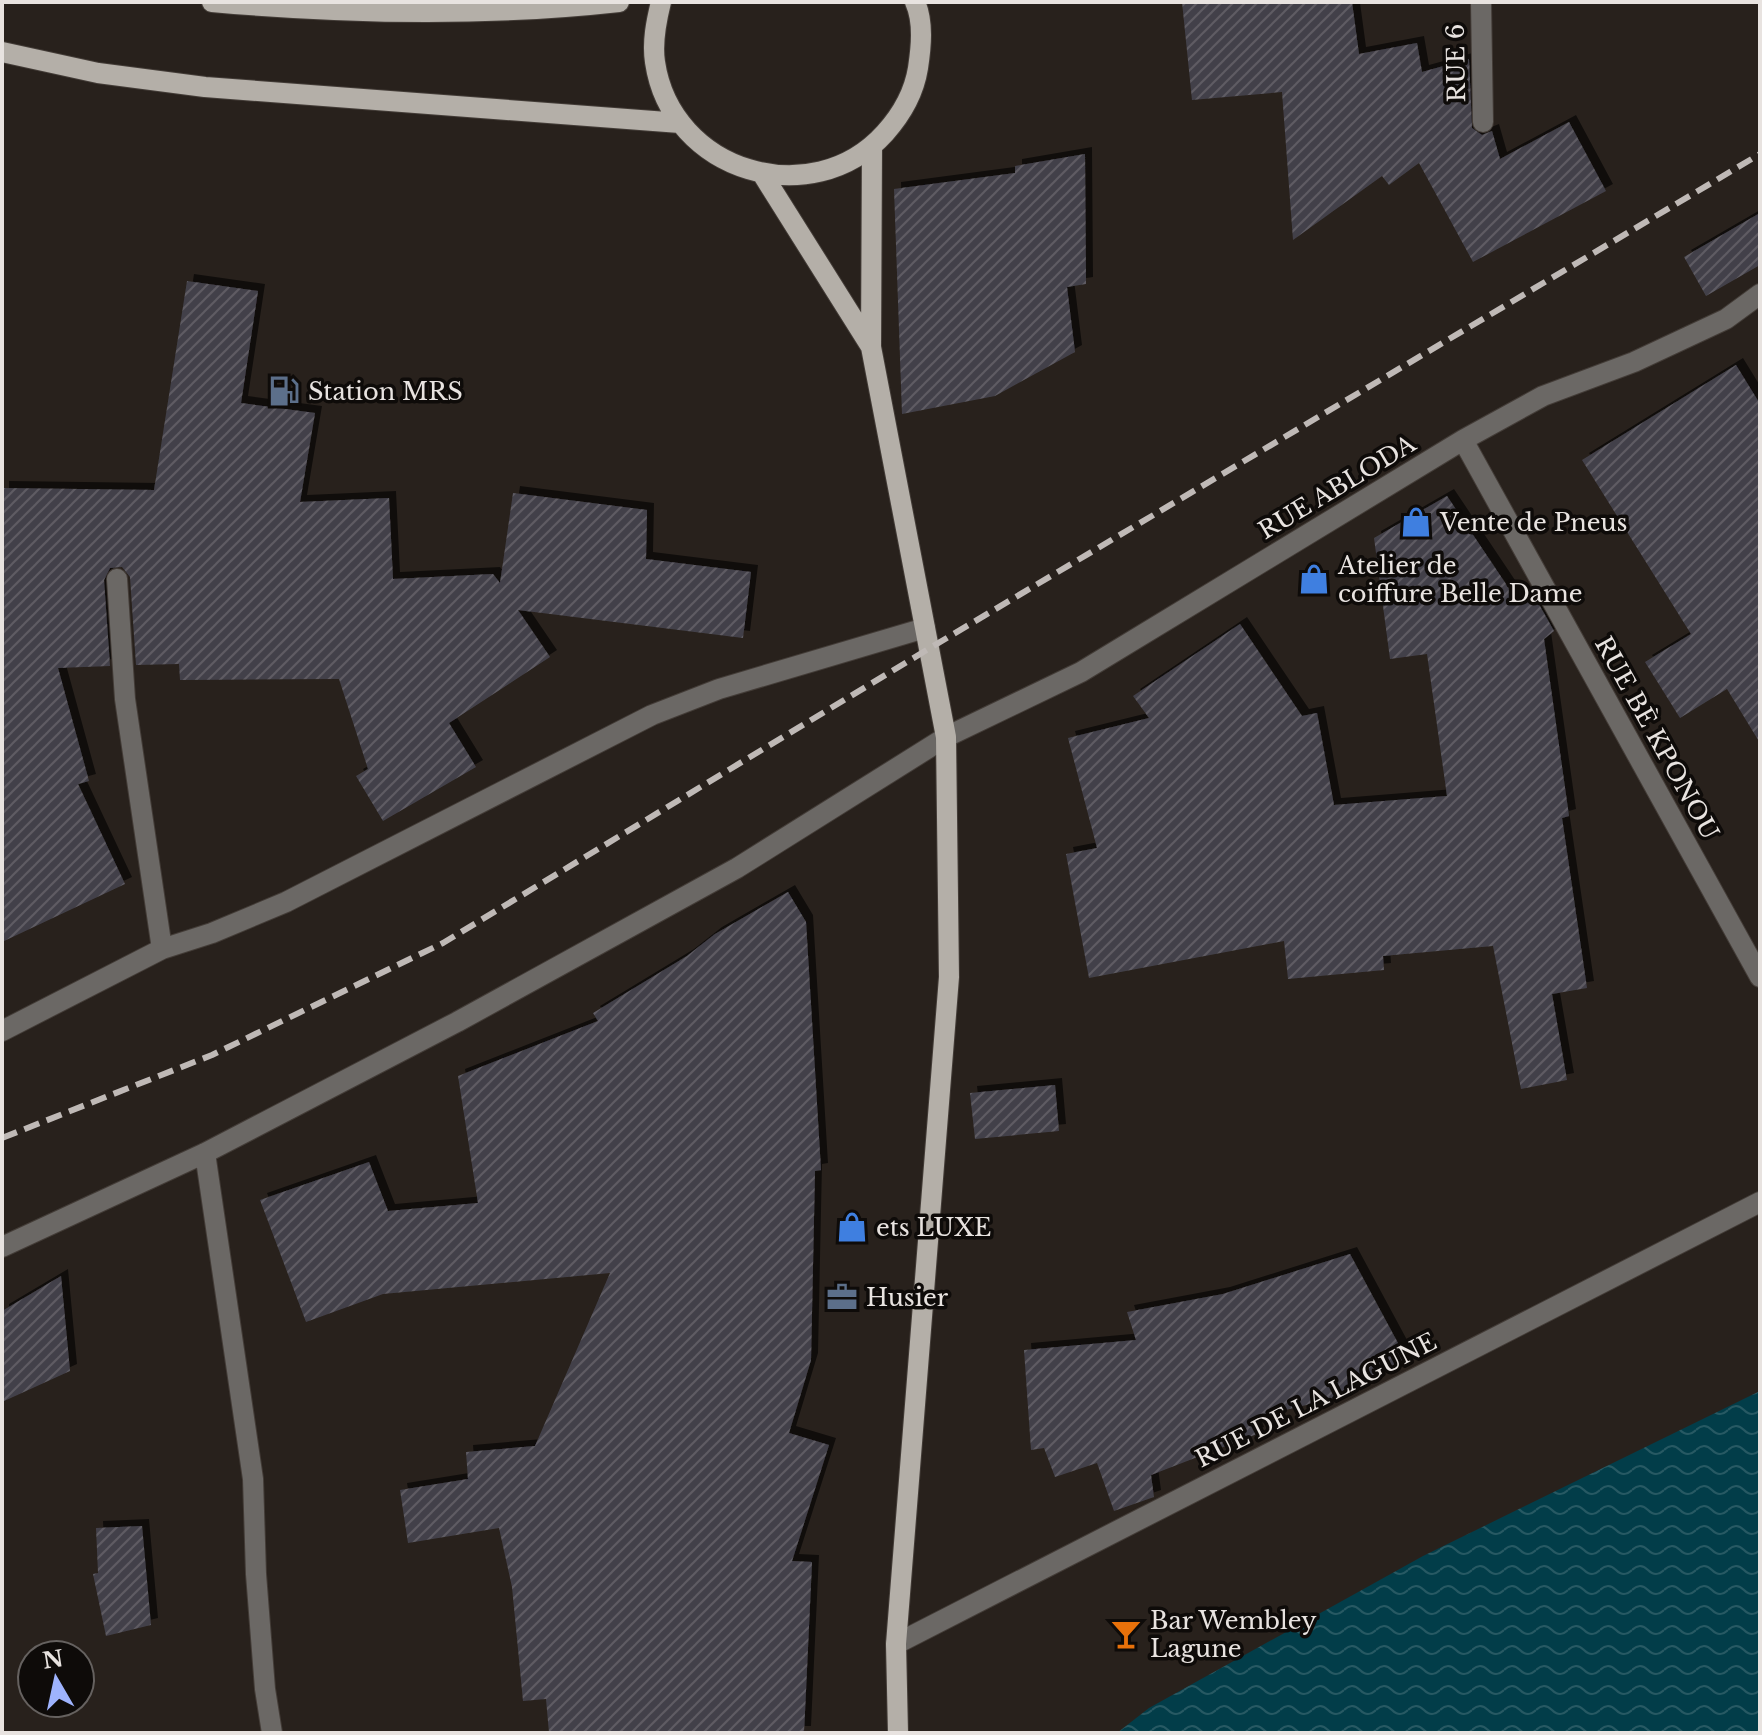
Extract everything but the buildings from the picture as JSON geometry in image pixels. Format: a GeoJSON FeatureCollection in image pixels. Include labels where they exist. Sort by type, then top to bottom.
{"type":"FeatureCollection","features":[{"type":"Feature","properties":{"kind":"main road"},"geometry":{"type":"LineString","coordinates":[[212,2],[374,13],[475,12],[619,2]]}},
{"type":"Feature","properties":{"kind":"main road"},"geometry":{"type":"LineString","coordinates":[[661,2],[655,29],[655,62],[664,94],[680,123],[704,147],[732,164],[763,175],[801,175],[838,167],[872,148],[898,119],[916,84],[921,46],[915,2]]}},
{"type":"Feature","properties":{"kind":"main road"},"geometry":{"type":"LineString","coordinates":[[5,53],[98,73],[205,87],[680,123]]}},
{"type":"Feature","properties":{"kind":"main road"},"geometry":{"type":"LineString","coordinates":[[872,148],[871,347],[946,737],[949,977],[896,1644],[898,1733]]}},
{"type":"Feature","properties":{"kind":"main road"},"geometry":{"type":"LineString","coordinates":[[763,175],[871,347]]}},
{"type":"Feature","properties":{"kind":"street","name":"RUE 6"},"geometry":{"type":"LineString","coordinates":[[1481,2],[1483,122]]}},
{"type":"Feature","properties":{"kind":"street","name":"RUE ABLODA"},"geometry":{"type":"LineString","coordinates":[[2,1247],[205,1153],[457,1022],[737,868],[946,737],[1081,672],[1463,440],[1543,396],[1634,362],[1726,319],[1760,294]]}},
{"type":"Feature","properties":{"kind":"street","name":"RUE BÈ KPONOU"},"geometry":{"type":"LineString","coordinates":[[1463,440],[1760,977]]}},
{"type":"Feature","properties":{"kind":"street"},"geometry":{"type":"LineString","coordinates":[[117,579],[125,699],[162,949]]}},
{"type":"Feature","properties":{"kind":"street"},"geometry":{"type":"LineString","coordinates":[[2,1031],[162,949],[212,933],[286,902],[652,715],[719,689],[925,628]]}},
{"type":"Feature","properties":{"kind":"street"},"geometry":{"type":"LineString","coordinates":[[205,1153],[253,1479],[258,1602],[272,1733]]}},
{"type":"Feature","properties":{"kind":"street","name":"RUE DE LA LAGUNE"},"geometry":{"type":"LineString","coordinates":[[896,1644],[1760,1202]]}},
{"type":"Feature","properties":{"kind":"water"},"geometry":{"type":"Polygon","coordinates":[[[1760,1391],[1760,1733],[1117,1733],[1149,1708],[1423,1556],[1760,1391]]]}},
{"type":"Feature","properties":{"kind":"railway"},"geometry":{"type":"LineString","coordinates":[[2,1138],[212,1055],[443,943],[930,648],[1760,154]]}},
{"type":"Feature","properties":{"kind":"place","name":"Station MRS"},"geometry":{"type":"Point","coordinates":[284,391]}},
{"type":"Feature","properties":{"kind":"place","name":"Vente de Pneus"},"geometry":{"type":"Point","coordinates":[1416,522]}},
{"type":"Feature","properties":{"kind":"place","name":"Atelier de coiffure Belle Dame"},"geometry":{"type":"Point","coordinates":[1314,579]}},
{"type":"Feature","properties":{"kind":"place","name":"ets LUXE"},"geometry":{"type":"Point","coordinates":[852,1227]}},
{"type":"Feature","properties":{"kind":"place","name":"Husier"},"geometry":{"type":"Point","coordinates":[842,1297]}},
{"type":"Feature","properties":{"kind":"place","name":"Bar Wembley Lagune"},"geometry":{"type":"Point","coordinates":[1126,1634]}}]}
